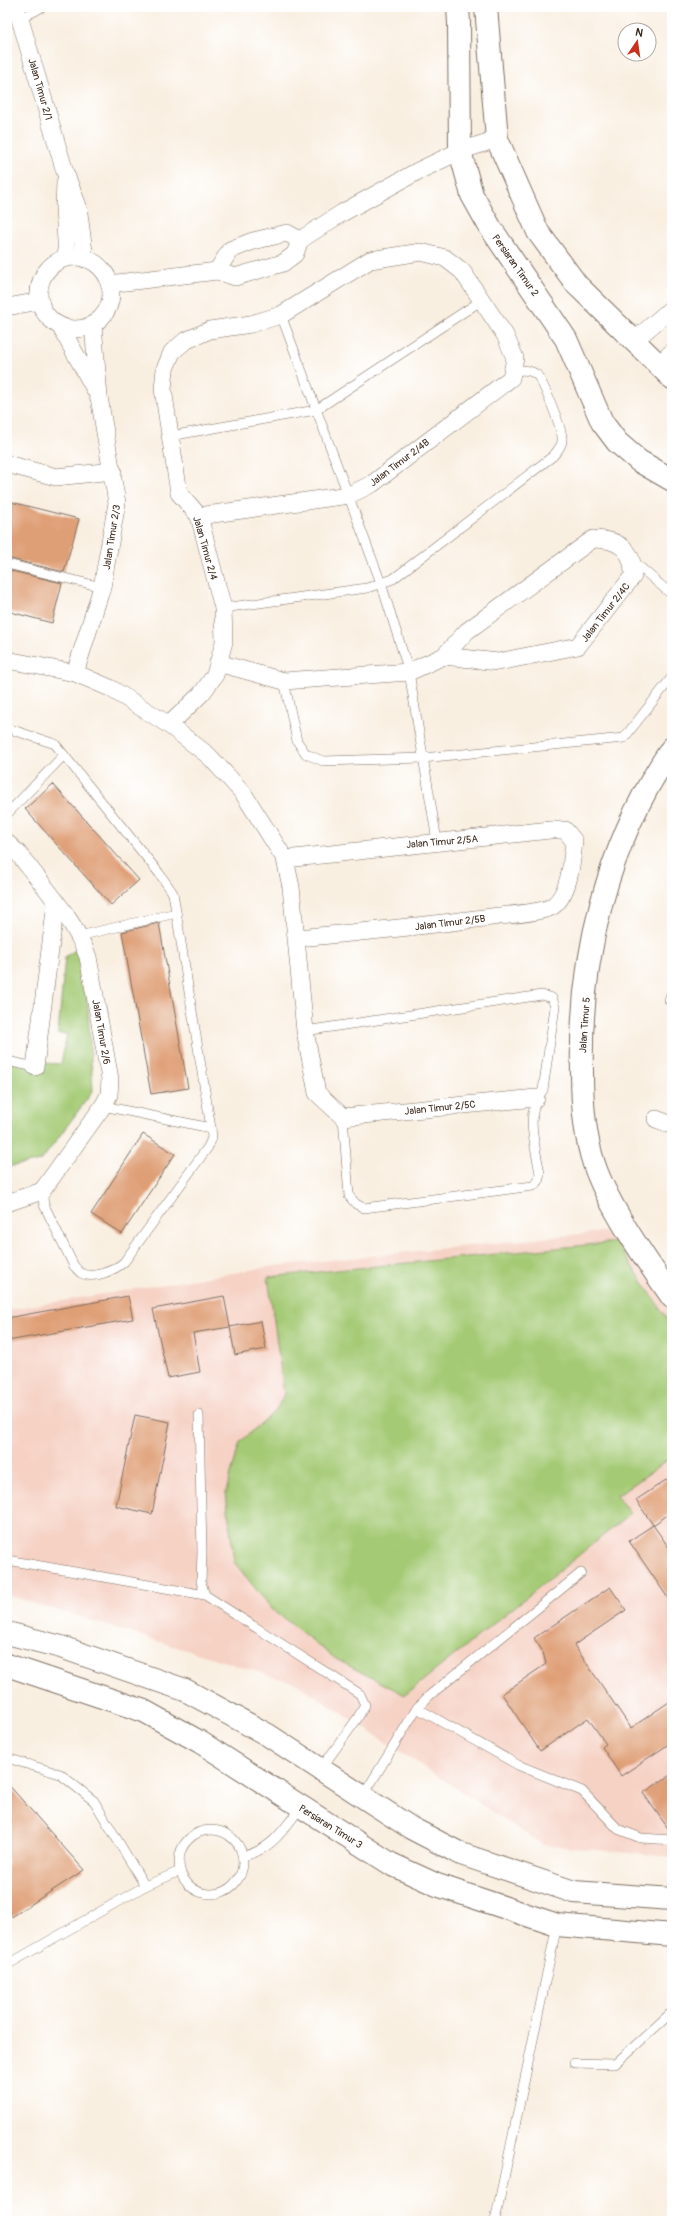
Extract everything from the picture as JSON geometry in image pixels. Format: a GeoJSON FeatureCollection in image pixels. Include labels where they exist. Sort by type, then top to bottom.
{"type":"FeatureCollection","features":[{"type":"Feature","properties":{"kind":"street","name":"Persiaran Timur 2"},"geometry":{"type":"LineString","coordinates":[[458,7],[460,23],[460,151],[472,195],[490,227],[566,338],[602,422],[617,442],[638,461],[672,480]]}},
{"type":"Feature","properties":{"kind":"street"},"geometry":{"type":"LineString","coordinates":[[486,7],[497,139],[538,232],[577,285],[635,340],[668,365]]}},
{"type":"Feature","properties":{"kind":"street","name":"Jalan Timur 2/1"},"geometry":{"type":"LineString","coordinates":[[18,13],[65,172],[78,206],[85,259]]}},
{"type":"Feature","properties":{"kind":"street"},"geometry":{"type":"LineString","coordinates":[[109,284],[217,271],[235,277],[283,263],[295,254],[300,240],[342,213],[418,171],[460,151],[497,139]]}},
{"type":"Feature","properties":{"kind":"street","name":"Jalan Timur 2/1"},"geometry":{"type":"LineString","coordinates":[[65,172],[64,208],[67,258]]}},
{"type":"Feature","properties":{"kind":"street"},"geometry":{"type":"LineString","coordinates":[[217,271],[230,250],[253,241],[287,233],[300,240]]}},
{"type":"Feature","properties":{"kind":"street"},"geometry":{"type":"LineString","coordinates":[[281,315],[370,260],[421,252],[445,258],[462,271],[505,335],[515,358],[511,374]]}},
{"type":"Feature","properties":{"kind":"street"},"geometry":{"type":"LineString","coordinates":[[67,258],[85,259],[100,269],[109,284],[111,295],[108,307],[102,317],[93,324],[82,328],[71,329],[60,326],[50,320],[40,301],[39,289],[42,279],[48,269],[57,262],[67,258]]}},
{"type":"Feature","properties":{"kind":"street"},"geometry":{"type":"LineString","coordinates":[[7,307],[40,301]]}},
{"type":"Feature","properties":{"kind":"street"},"geometry":{"type":"LineString","coordinates":[[635,340],[672,308]]}},
{"type":"Feature","properties":{"kind":"street","name":"Jalan Timur 2/4"},"geometry":{"type":"LineString","coordinates":[[170,725],[202,693],[215,676],[224,642],[223,608],[199,516],[179,492],[163,389],[166,369],[172,352],[185,341],[210,330],[251,324],[281,315]]}},
{"type":"Feature","properties":{"kind":"street"},"geometry":{"type":"LineString","coordinates":[[93,324],[99,397]]}},
{"type":"Feature","properties":{"kind":"street"},"geometry":{"type":"LineString","coordinates":[[60,326],[99,397]]}},
{"type":"Feature","properties":{"kind":"street","name":"Jalan Timur 2/4B"},"geometry":{"type":"LineString","coordinates":[[199,516],[349,495],[372,484],[511,374]]}},
{"type":"Feature","properties":{"kind":"street","name":"Jalan Timur 2/3"},"geometry":{"type":"LineString","coordinates":[[75,673],[102,587],[117,503],[113,471],[99,397]]}},
{"type":"Feature","properties":{"kind":"street"},"geometry":{"type":"LineString","coordinates":[[7,464],[56,477],[113,471]]}},
{"type":"Feature","properties":{"kind":"street"},"geometry":{"type":"LineString","coordinates":[[218,663],[284,681],[409,672],[444,656],[467,631],[592,539],[608,539],[621,546],[633,561]]}},
{"type":"Feature","properties":{"kind":"street","name":"Jalan Timur 2/4C"},"geometry":{"type":"LineString","coordinates":[[444,656],[498,662],[578,646],[633,576],[633,561]]}},
{"type":"Feature","properties":{"kind":"street"},"geometry":{"type":"LineString","coordinates":[[7,660],[75,673],[110,688],[170,725],[209,756],[244,793],[285,859],[291,887],[306,1031],[317,1093],[343,1116]]}},
{"type":"Feature","properties":{"kind":"street","name":"Jalan Timur 5"},"geometry":{"type":"LineString","coordinates":[[672,748],[630,818],[613,863],[601,904],[589,959],[581,1040],[582,1112],[594,1164],[612,1204],[672,1296]]}},
{"type":"Feature","properties":{"kind":"street","name":"Jalan Timur 2/5A"},"geometry":{"type":"LineString","coordinates":[[285,859],[437,841],[453,842],[565,830],[574,841],[572,861]]}},
{"type":"Feature","properties":{"kind":"street","name":"Jalan Timur 2/6"},"geometry":{"type":"LineString","coordinates":[[7,843],[18,853],[80,936],[88,957],[110,1079],[109,1095],[103,1106],[42,1191]]}},
{"type":"Feature","properties":{"kind":"street","name":"Jalan Timur 2/5B"},"geometry":{"type":"LineString","coordinates":[[297,938],[423,926],[530,912],[552,907],[563,893],[572,861]]}},
{"type":"Feature","properties":{"kind":"street"},"geometry":{"type":"LineString","coordinates":[[35,1067],[56,903]]}},
{"type":"Feature","properties":{"kind":"street","name":"Jalan Timur 2/5C"},"geometry":{"type":"LineString","coordinates":[[343,1116],[536,1098]]}},
{"type":"Feature","properties":{"kind":"street"},"geometry":{"type":"LineString","coordinates":[[656,1119],[672,1125]]}},
{"type":"Feature","properties":{"kind":"street"},"geometry":{"type":"LineString","coordinates":[[7,1203],[42,1191]]}},
{"type":"Feature","properties":{"kind":"street"},"geometry":{"type":"LineString","coordinates":[[7,1633],[61,1647],[186,1690],[268,1735],[411,1828],[461,1854],[574,1892],[672,1899]]}},
{"type":"Feature","properties":{"kind":"street","name":"Persiaran Timur 3"},"geometry":{"type":"LineString","coordinates":[[7,1665],[144,1711],[200,1742],[391,1864],[437,1885],[557,1925],[672,1935]]}},
{"type":"Feature","properties":{"kind":"lane"},"geometry":{"type":"LineString","coordinates":[[18,13],[42,7]]}},
{"type":"Feature","properties":{"kind":"lane"},"geometry":{"type":"LineString","coordinates":[[170,436],[316,410],[482,300]]}},
{"type":"Feature","properties":{"kind":"lane"},"geometry":{"type":"LineString","coordinates":[[281,315],[381,583],[409,672],[437,841]]}},
{"type":"Feature","properties":{"kind":"lane"},"geometry":{"type":"LineString","coordinates":[[223,608],[367,588],[393,579],[553,456],[561,446],[562,437],[545,389],[537,375],[527,370],[511,374]]}},
{"type":"Feature","properties":{"kind":"lane"},"geometry":{"type":"LineString","coordinates":[[633,561],[672,595]]}},
{"type":"Feature","properties":{"kind":"lane"},"geometry":{"type":"LineString","coordinates":[[7,564],[102,587]]}},
{"type":"Feature","properties":{"kind":"lane"},"geometry":{"type":"LineString","coordinates":[[284,681],[297,741],[306,754],[323,761],[423,758],[624,738],[672,677]]}},
{"type":"Feature","properties":{"kind":"lane"},"geometry":{"type":"LineString","coordinates":[[7,728],[45,739],[55,744],[168,884],[173,893],[212,1138],[208,1147],[124,1262],[110,1271],[89,1275],[81,1273],[74,1266],[44,1205],[42,1191]]}},
{"type":"Feature","properties":{"kind":"lane"},"geometry":{"type":"LineString","coordinates":[[7,814],[64,755]]}},
{"type":"Feature","properties":{"kind":"lane"},"geometry":{"type":"LineString","coordinates":[[80,936],[176,913]]}},
{"type":"Feature","properties":{"kind":"lane"},"geometry":{"type":"LineString","coordinates":[[672,991],[669,1000],[672,1005]]}},
{"type":"Feature","properties":{"kind":"lane"},"geometry":{"type":"LineString","coordinates":[[306,1031],[542,995],[552,998],[555,1007],[543,1090],[536,1098],[532,1118],[540,1174],[538,1182],[533,1186],[364,1208],[356,1204],[349,1196],[343,1116]]}},
{"type":"Feature","properties":{"kind":"lane"},"geometry":{"type":"LineString","coordinates":[[7,1061],[35,1067]]}},
{"type":"Feature","properties":{"kind":"lane"},"geometry":{"type":"LineString","coordinates":[[103,1106],[211,1128]]}},
{"type":"Feature","properties":{"kind":"lane"},"geometry":{"type":"LineString","coordinates":[[199,1415],[202,1552],[201,1582],[205,1595]]}},
{"type":"Feature","properties":{"kind":"lane"},"geometry":{"type":"LineString","coordinates":[[7,1560],[205,1595],[360,1694],[365,1705],[358,1719],[320,1770]]}},
{"type":"Feature","properties":{"kind":"lane"},"geometry":{"type":"LineString","coordinates":[[363,1796],[417,1708],[430,1695],[581,1573]]}},
{"type":"Feature","properties":{"kind":"lane"},"geometry":{"type":"LineString","coordinates":[[417,1708],[518,1765],[582,1791],[618,1829],[642,1838],[672,1840]]}},
{"type":"Feature","properties":{"kind":"lane"},"geometry":{"type":"LineString","coordinates":[[7,1758],[60,1774],[94,1801],[145,1886]]}},
{"type":"Feature","properties":{"kind":"lane"},"geometry":{"type":"LineString","coordinates":[[243,1856],[258,1853],[277,1838],[301,1807]]}},
{"type":"Feature","properties":{"kind":"lane"},"geometry":{"type":"LineString","coordinates":[[217,1830],[229,1835],[238,1844],[243,1856],[243,1867],[240,1878],[233,1886],[224,1892],[213,1894],[197,1891],[184,1880],[180,1871],[179,1858],[183,1845],[192,1836],[204,1831],[217,1830]]}},
{"type":"Feature","properties":{"kind":"lane"},"geometry":{"type":"LineString","coordinates":[[7,1965],[145,1886],[180,1871]]}},
{"type":"Feature","properties":{"kind":"lane"},"geometry":{"type":"LineString","coordinates":[[495,2221],[557,1925]]}},
{"type":"Feature","properties":{"kind":"lane"},"geometry":{"type":"LineString","coordinates":[[574,2063],[615,2064],[672,2012]]}},
{"type":"Feature","properties":{"kind":"shaded area"},"geometry":{"type":"Polygon","coordinates":[[[620,1230],[672,1310],[672,1857],[543,1845],[297,1684],[7,1595],[7,1310],[274,1266],[620,1230]]]}},
{"type":"Feature","properties":{"kind":"green space"},"geometry":{"type":"Polygon","coordinates":[[[77,949],[85,960],[93,1091],[41,1161],[7,1167],[7,1061],[61,1064],[67,1034],[58,1034],[65,957],[77,949]]]}},
{"type":"Feature","properties":{"kind":"green space"},"geometry":{"type":"Polygon","coordinates":[[[616,1242],[672,1326],[672,1457],[617,1496],[630,1514],[405,1695],[336,1659],[272,1609],[234,1562],[226,1492],[240,1442],[277,1409],[284,1394],[268,1277],[616,1242]]]}},
{"type":"Feature","properties":{"kind":"building"},"geometry":{"type":"Polygon","coordinates":[[[7,501],[79,519],[64,572],[7,558],[7,501]]]}},
{"type":"Feature","properties":{"kind":"building"},"geometry":{"type":"Polygon","coordinates":[[[7,570],[62,583],[52,623],[7,611],[7,570]]]}},
{"type":"Feature","properties":{"kind":"building"},"geometry":{"type":"Polygon","coordinates":[[[53,784],[139,880],[111,905],[25,809],[53,784]]]}},
{"type":"Feature","properties":{"kind":"building"},"geometry":{"type":"Polygon","coordinates":[[[159,923],[188,1088],[151,1094],[122,932],[159,923]]]}},
{"type":"Feature","properties":{"kind":"building"},"geometry":{"type":"Polygon","coordinates":[[[143,1134],[175,1154],[122,1234],[91,1214],[143,1134]]]}},
{"type":"Feature","properties":{"kind":"building"},"geometry":{"type":"Polygon","coordinates":[[[128,1296],[133,1319],[7,1341],[7,1318],[128,1296]]]}},
{"type":"Feature","properties":{"kind":"building"},"geometry":{"type":"Polygon","coordinates":[[[224,1296],[230,1327],[193,1333],[200,1372],[168,1378],[153,1309],[224,1296]]]}},
{"type":"Feature","properties":{"kind":"building"},"geometry":{"type":"Polygon","coordinates":[[[261,1321],[266,1349],[235,1355],[230,1327],[261,1321]]]}},
{"type":"Feature","properties":{"kind":"building"},"geometry":{"type":"Polygon","coordinates":[[[135,1415],[170,1422],[152,1514],[116,1506],[135,1415]]]}},
{"type":"Feature","properties":{"kind":"building"},"geometry":{"type":"Polygon","coordinates":[[[672,1476],[672,1512],[653,1525],[636,1500],[672,1476]]]}},
{"type":"Feature","properties":{"kind":"building"},"geometry":{"type":"Polygon","coordinates":[[[653,1525],[672,1552],[672,1604],[629,1541],[653,1525]]]}},
{"type":"Feature","properties":{"kind":"building"},"geometry":{"type":"Polygon","coordinates":[[[610,1587],[626,1610],[574,1645],[631,1728],[672,1700],[672,1742],[621,1776],[602,1747],[606,1744],[588,1718],[540,1751],[502,1694],[546,1664],[543,1652],[534,1638],[610,1587]]]}},
{"type":"Feature","properties":{"kind":"building"},"geometry":{"type":"Polygon","coordinates":[[[672,1774],[672,1834],[643,1793],[672,1774]]]}},
{"type":"Feature","properties":{"kind":"building"},"geometry":{"type":"Polygon","coordinates":[[[7,1783],[84,1870],[7,1920],[7,1783]]]}}]}
